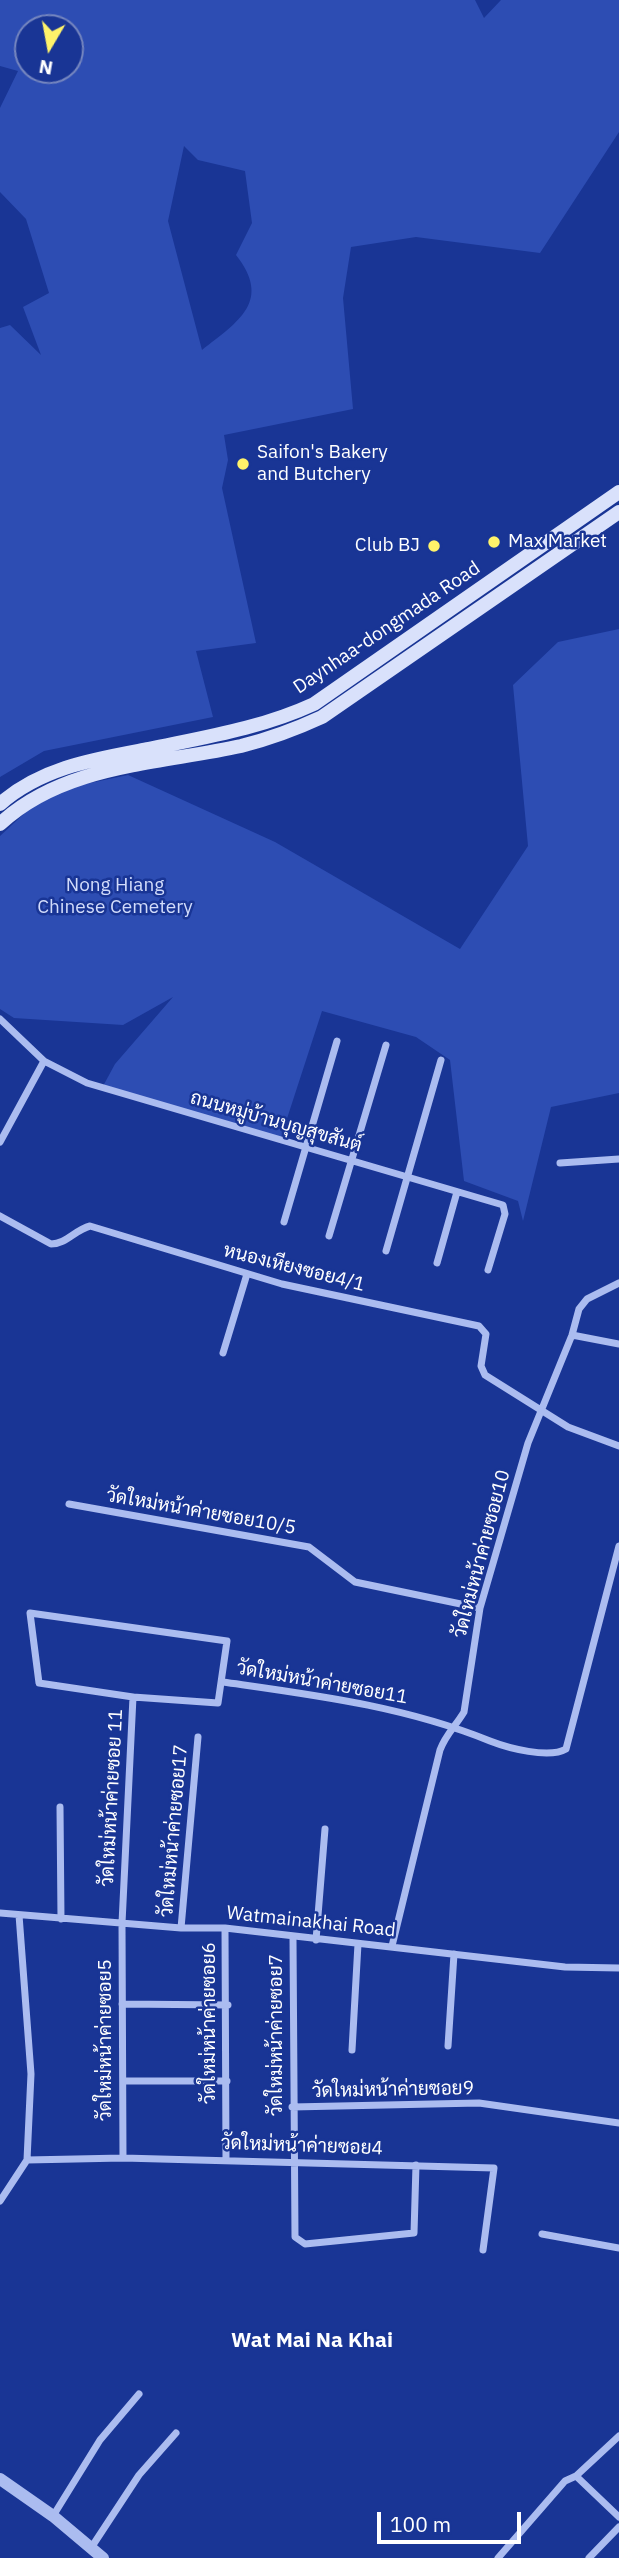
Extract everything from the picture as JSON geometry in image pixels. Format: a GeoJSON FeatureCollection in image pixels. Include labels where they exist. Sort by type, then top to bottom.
{"type":"FeatureCollection","features":[{"type":"Feature","properties":{"kind":"main road","name":"Daynhaa-dongmada Road"},"geometry":{"type":"LineString","coordinates":[[0,804],[22,786],[239,731],[285,717],[314,704],[619,492]]}},
{"type":"Feature","properties":{"kind":"main road","name":"Daynhaa-dongmada Road"},"geometry":{"type":"LineString","coordinates":[[0,824],[72,773],[243,746],[291,732],[322,718],[619,512]]}},
{"type":"Feature","properties":{"kind":"street","name":"ถนนหมู่บ้านบุญสุขสันต์"},"geometry":{"type":"LineString","coordinates":[[0,1019],[44,1060],[87,1083],[503,1205],[505,1213],[488,1270]]}},
{"type":"Feature","properties":{"kind":"street"},"geometry":{"type":"LineString","coordinates":[[284,1222],[337,1041]]}},
{"type":"Feature","properties":{"kind":"street"},"geometry":{"type":"LineString","coordinates":[[329,1236],[386,1045]]}},
{"type":"Feature","properties":{"kind":"street"},"geometry":{"type":"LineString","coordinates":[[0,1142],[44,1060]]}},
{"type":"Feature","properties":{"kind":"street"},"geometry":{"type":"LineString","coordinates":[[386,1251],[442,1060]]}},
{"type":"Feature","properties":{"kind":"street"},"geometry":{"type":"LineString","coordinates":[[560,1163],[619,1159]]}},
{"type":"Feature","properties":{"kind":"street"},"geometry":{"type":"LineString","coordinates":[[437,1263],[457,1192]]}},
{"type":"Feature","properties":{"kind":"street","name":"หนองเหียงซอย4/1"},"geometry":{"type":"LineString","coordinates":[[1,1219],[51,1244],[60,1244],[80,1228],[90,1226],[282,1284],[479,1326],[486,1334],[481,1366],[485,1375],[541,1410]]}},
{"type":"Feature","properties":{"kind":"street"},"geometry":{"type":"LineString","coordinates":[[223,1353],[247,1274]]}},
{"type":"Feature","properties":{"kind":"street","name":"วัดใหม่หน้าค่ายซอย10"},"geometry":{"type":"LineString","coordinates":[[392,1946],[440,1750],[446,1733],[456,1727],[464,1712],[480,1608],[528,1443],[572,1335],[579,1309],[587,1299],[619,1283]]}},
{"type":"Feature","properties":{"kind":"street"},"geometry":{"type":"LineString","coordinates":[[572,1335],[619,1343]]}},
{"type":"Feature","properties":{"kind":"street"},"geometry":{"type":"LineString","coordinates":[[541,1410],[568,1427],[619,1446]]}},
{"type":"Feature","properties":{"kind":"street","name":"วัดใหม่หน้าค่ายซอย10/5"},"geometry":{"type":"LineString","coordinates":[[69,1504],[309,1547],[355,1581],[480,1608]]}},
{"type":"Feature","properties":{"kind":"street","name":"วัดใหม่หน้าค่ายซอย11"},"geometry":{"type":"LineString","coordinates":[[223,1682],[395,1709],[456,1727],[513,1750],[557,1755],[566,1749],[619,1546]]}},
{"type":"Feature","properties":{"kind":"street"},"geometry":{"type":"LineString","coordinates":[[133,1697],[39,1683],[30,1613],[228,1642],[223,1682]]}},
{"type":"Feature","properties":{"kind":"street","name":"วัดใหม่หน้าค่ายซอย 11"},"geometry":{"type":"LineString","coordinates":[[121,1923],[133,1697],[218,1703],[223,1682]]}},
{"type":"Feature","properties":{"kind":"street","name":"วัดใหม่หน้าค่ายซอย17"},"geometry":{"type":"LineString","coordinates":[[181,1928],[198,1737]]}},
{"type":"Feature","properties":{"kind":"street"},"geometry":{"type":"LineString","coordinates":[[60,1807],[61,1919]]}},
{"type":"Feature","properties":{"kind":"street"},"geometry":{"type":"LineString","coordinates":[[316,1940],[325,1829]]}},
{"type":"Feature","properties":{"kind":"street","name":"Watmainakhai Road"},"geometry":{"type":"LineString","coordinates":[[0,1913],[181,1928],[225,1928],[293,1938],[392,1946],[565,1967],[619,1968]]}},
{"type":"Feature","properties":{"kind":"street"},"geometry":{"type":"LineString","coordinates":[[0,2201],[27,2160],[31,2074],[19,1915]]}},
{"type":"Feature","properties":{"kind":"street","name":"วัดใหม่หน้าค่ายซอย5"},"geometry":{"type":"LineString","coordinates":[[121,1923],[123,2158]]}},
{"type":"Feature","properties":{"kind":"street","name":"วัดใหม่หน้าค่ายซอย6"},"geometry":{"type":"LineString","coordinates":[[225,1928],[228,2005],[226,2160]]}},
{"type":"Feature","properties":{"kind":"street","name":"วัดใหม่หน้าค่ายซอย7"},"geometry":{"type":"LineString","coordinates":[[293,1938],[292,2107],[295,2237],[305,2244],[414,2233],[416,2165]]}},
{"type":"Feature","properties":{"kind":"street"},"geometry":{"type":"LineString","coordinates":[[352,2050],[358,1944]]}},
{"type":"Feature","properties":{"kind":"street"},"geometry":{"type":"LineString","coordinates":[[448,2046],[454,1954]]}},
{"type":"Feature","properties":{"kind":"street"},"geometry":{"type":"LineString","coordinates":[[122,2004],[228,2005]]}},
{"type":"Feature","properties":{"kind":"street"},"geometry":{"type":"LineString","coordinates":[[122,2081],[227,2081]]}},
{"type":"Feature","properties":{"kind":"street","name":"วัดใหม่หน้าค่ายซอย9"},"geometry":{"type":"LineString","coordinates":[[292,2107],[478,2103],[619,2123]]}},
{"type":"Feature","properties":{"kind":"street","name":"วัดใหม่หน้าค่ายซอย4"},"geometry":{"type":"LineString","coordinates":[[27,2160],[123,2158],[494,2168],[483,2250]]}},
{"type":"Feature","properties":{"kind":"street"},"geometry":{"type":"LineString","coordinates":[[542,2234],[619,2248]]}},
{"type":"Feature","properties":{"kind":"street"},"geometry":{"type":"LineString","coordinates":[[53,2516],[100,2441],[139,2394]]}},
{"type":"Feature","properties":{"kind":"street"},"geometry":{"type":"LineString","coordinates":[[91,2548],[139,2475],[176,2433]]}},
{"type":"Feature","properties":{"kind":"street"},"geometry":{"type":"LineString","coordinates":[[498,2558],[565,2481],[576,2476],[619,2436]]}},
{"type":"Feature","properties":{"kind":"street"},"geometry":{"type":"LineString","coordinates":[[576,2476],[619,2517]]}},
{"type":"Feature","properties":{"kind":"street"},"geometry":{"type":"LineString","coordinates":[[0,2479],[53,2516],[103,2558]]}},
{"type":"Feature","properties":{"kind":"street"},"geometry":{"type":"LineString","coordinates":[[589,2558],[619,2527]]}},
{"type":"Feature","properties":{"kind":"green space"},"geometry":{"type":"Polygon","coordinates":[[[0,0],[475,0],[484,18],[501,0],[619,0],[619,132],[540,253],[416,237],[351,247],[343,298],[353,409],[224,435],[228,460],[222,488],[256,643],[196,651],[213,717],[44,751],[0,777],[0,328],[10,325],[41,355],[23,307],[49,293],[26,219],[0,192],[0,108],[14,79],[14,84],[84,84],[84,14],[14,14],[14,70],[0,66],[0,0]],[[184,146],[168,221],[202,350],[239,319],[251,298],[251,285],[236,255],[252,223],[245,171],[198,160],[184,146]]]}},
{"type":"Feature","properties":{"kind":"green space","name":"Nong Hiang Chinese Cemetery"},"geometry":{"type":"Polygon","coordinates":[[[619,629],[619,1093],[551,1107],[523,1221],[518,1201],[464,1181],[450,1060],[416,1037],[322,1011],[280,1140],[102,1088],[115,1064],[173,997],[123,1025],[14,1018],[0,1009],[0,836],[28,810],[66,788],[128,775],[275,842],[460,949],[528,846],[513,685],[558,642],[619,629]]]}},
{"type":"Feature","properties":{"kind":"place","name":"Saifon's Bakery and Butchery"},"geometry":{"type":"Point","coordinates":[243,464]}},
{"type":"Feature","properties":{"kind":"place","name":"Max Market"},"geometry":{"type":"Point","coordinates":[494,542]}},
{"type":"Feature","properties":{"kind":"place","name":"Club BJ"},"geometry":{"type":"Point","coordinates":[434,546]}},
{"type":"Feature","properties":{"kind":"district","name":"Wat Mai Na Khai"},"geometry":{"type":"Point","coordinates":[312,2341]}}]}
